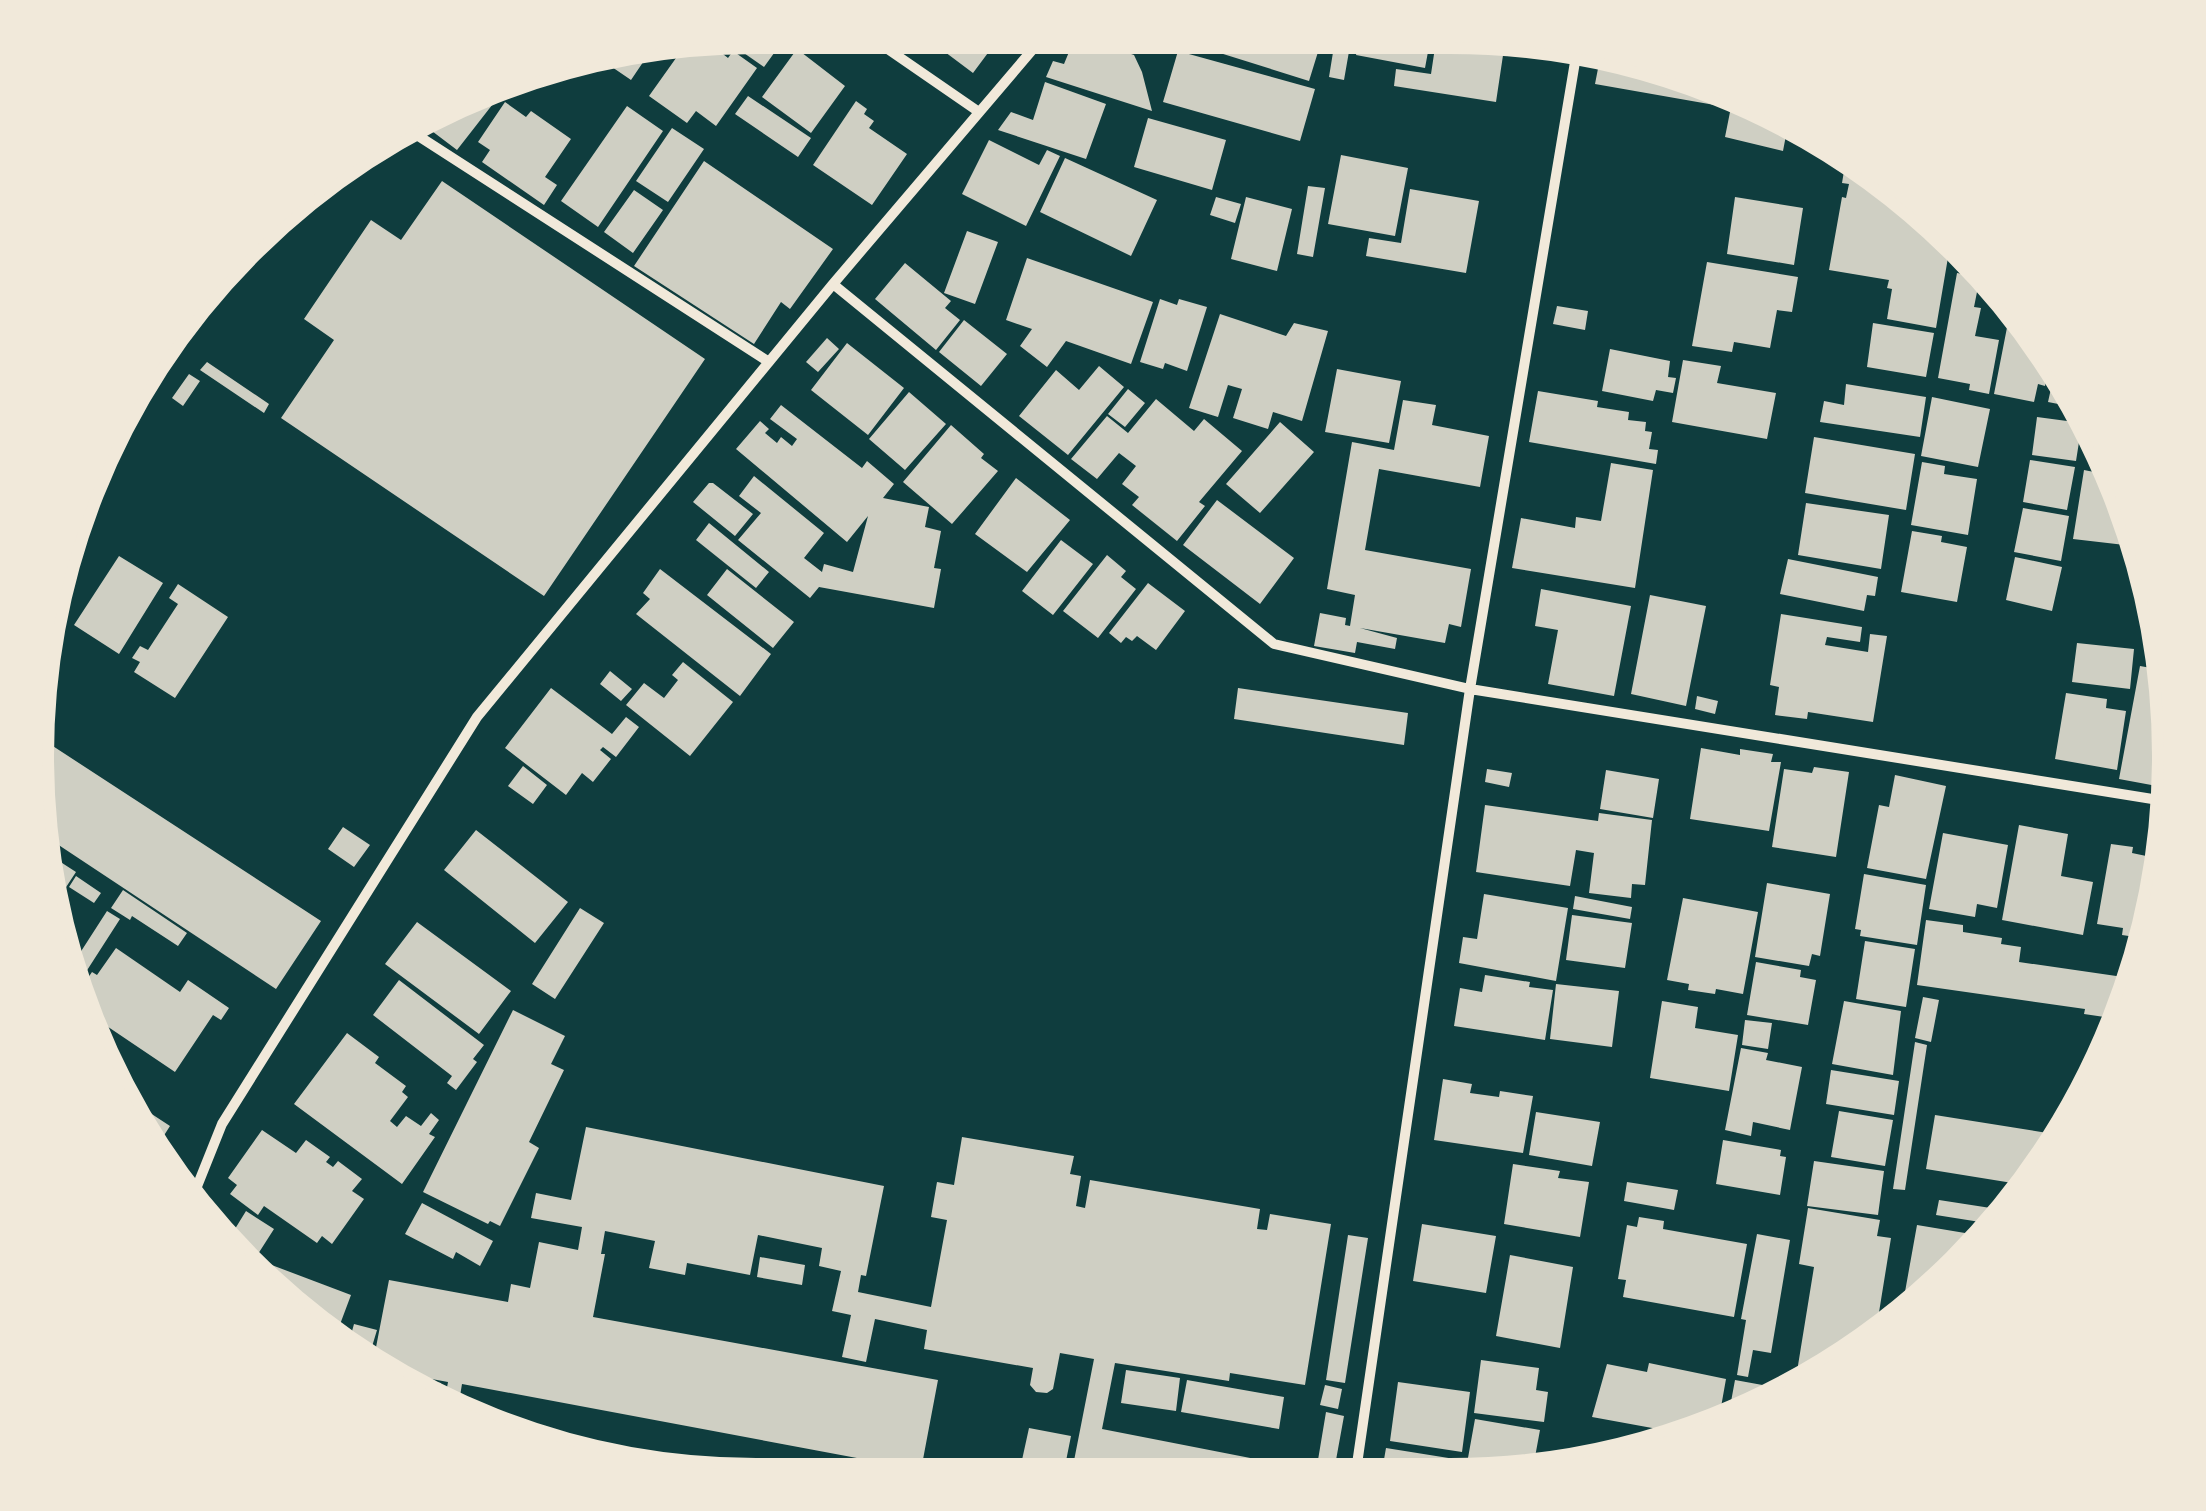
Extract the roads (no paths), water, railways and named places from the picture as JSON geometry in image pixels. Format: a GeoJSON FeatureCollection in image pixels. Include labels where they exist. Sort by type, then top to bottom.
{"type":"FeatureCollection","features":[{"type":"Feature","properties":{"kind":"street"},"geometry":{"type":"LineString","coordinates":[[887,48],[979,112]]}},
{"type":"Feature","properties":{"kind":"street"},"geometry":{"type":"LineString","coordinates":[[196,1189],[222,1124],[477,716],[1033,48]]}},
{"type":"Feature","properties":{"kind":"street"},"geometry":{"type":"LineString","coordinates":[[1357,1464],[1470,690],[1576,59]]}},
{"type":"Feature","properties":{"kind":"street"},"geometry":{"type":"LineString","coordinates":[[416,134],[769,362]]}},
{"type":"Feature","properties":{"kind":"street"},"geometry":{"type":"LineString","coordinates":[[834,284],[1274,644],[1470,690],[2157,800]]}}]}
